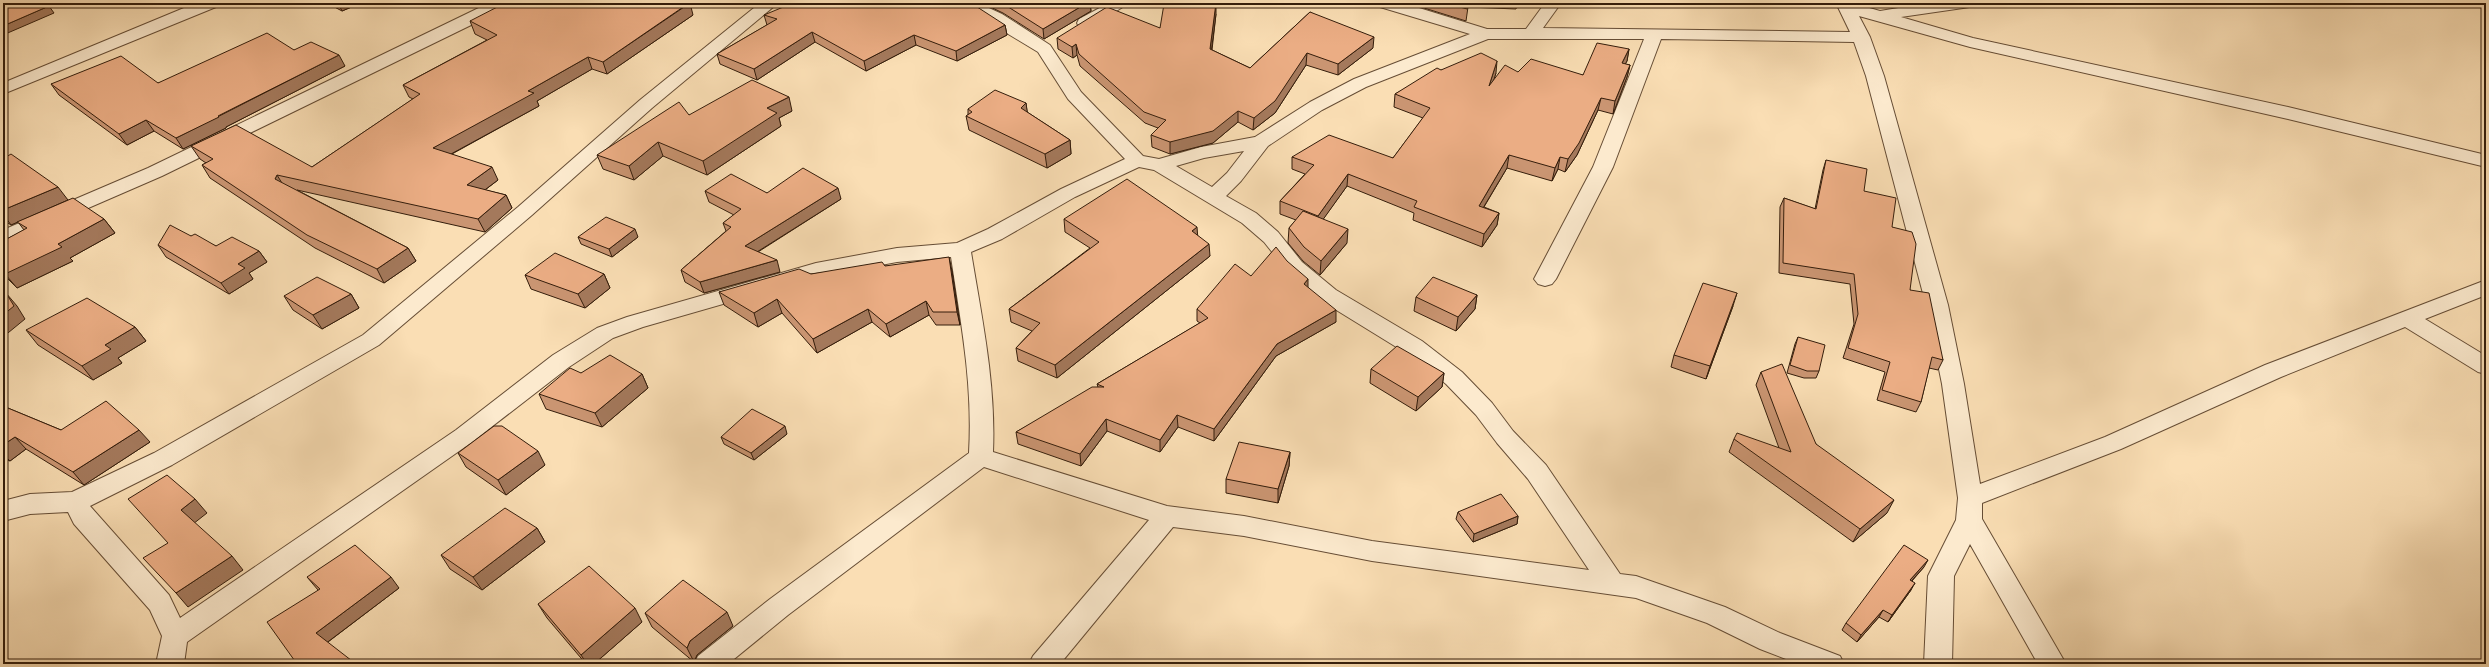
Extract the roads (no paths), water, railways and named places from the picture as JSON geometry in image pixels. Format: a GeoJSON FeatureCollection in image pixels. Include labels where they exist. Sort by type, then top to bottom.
{"type":"FeatureCollection","features":[{"type":"Feature","properties":{"kind":"street"},"geometry":{"type":"LineString","coordinates":[[3,89],[210,3]]}},
{"type":"Feature","properties":{"kind":"street"},"geometry":{"type":"LineString","coordinates":[[3,238],[155,172],[502,3]]}},
{"type":"Feature","properties":{"kind":"street"},"geometry":{"type":"LineString","coordinates":[[3,511],[30,504],[75,502],[163,459],[252,410],[371,340],[520,216],[646,104],[770,3]]}},
{"type":"Feature","properties":{"kind":"street"},"geometry":{"type":"LineString","coordinates":[[965,3],[1050,46],[1074,95],[1103,128],[1137,161],[1160,165],[1250,218],[1271,237],[1295,267],[1328,295],[1414,347],[1454,378],[1484,409],[1505,437],[1537,472],[1612,583]]}},
{"type":"Feature","properties":{"kind":"street"},"geometry":{"type":"LineString","coordinates":[[1074,30],[1121,3]]}},
{"type":"Feature","properties":{"kind":"street"},"geometry":{"type":"LineString","coordinates":[[1386,3],[1486,34],[1655,33],[1861,37]]}},
{"type":"Feature","properties":{"kind":"street"},"geometry":{"type":"LineString","coordinates":[[1531,34],[1554,3]]}},
{"type":"Feature","properties":{"kind":"street"},"geometry":{"type":"LineString","coordinates":[[1880,15],[1963,3]]}},
{"type":"Feature","properties":{"kind":"street"},"geometry":{"type":"LineString","coordinates":[[1846,5],[1970,42],[2281,111],[2486,160]]}},
{"type":"Feature","properties":{"kind":"street"},"geometry":{"type":"LineString","coordinates":[[1846,5],[1861,37],[1875,76],[1937,305],[1953,384],[1970,509],[2052,664]]}},
{"type":"Feature","properties":{"kind":"street"},"geometry":{"type":"LineString","coordinates":[[1545,279],[1603,167],[1655,33]]}},
{"type":"Feature","properties":{"kind":"street"},"geometry":{"type":"LineString","coordinates":[[1214,196],[1234,177],[1261,142],[1316,106],[1360,83],[1486,34]]}},
{"type":"Feature","properties":{"kind":"street"},"geometry":{"type":"LineString","coordinates":[[1160,165],[1201,153],[1261,142]]}},
{"type":"Feature","properties":{"kind":"street"},"geometry":{"type":"LineString","coordinates":[[175,636],[464,436],[561,361],[605,333],[635,322],[816,270],[897,255],[960,249],[995,234],[1068,193],[1137,161]]}},
{"type":"Feature","properties":{"kind":"street"},"geometry":{"type":"LineString","coordinates":[[960,249],[980,372],[983,411],[981,457]]}},
{"type":"Feature","properties":{"kind":"street"},"geometry":{"type":"LineString","coordinates":[[1938,664],[1941,576],[1970,509],[2113,442],[2273,371],[2486,287]]}},
{"type":"Feature","properties":{"kind":"street"},"geometry":{"type":"LineString","coordinates":[[2408,318],[2486,366]]}},
{"type":"Feature","properties":{"kind":"street"},"geometry":{"type":"LineString","coordinates":[[981,457],[1056,483],[1167,516],[1244,526],[1372,551],[1500,570],[1636,587],[1716,615],[1770,641],[1830,664]]}},
{"type":"Feature","properties":{"kind":"street"},"geometry":{"type":"LineString","coordinates":[[708,664],[779,607],[981,457]]}},
{"type":"Feature","properties":{"kind":"street"},"geometry":{"type":"LineString","coordinates":[[75,502],[83,517],[160,603],[175,636],[170,664]]}},
{"type":"Feature","properties":{"kind":"street"},"geometry":{"type":"LineString","coordinates":[[1043,664],[1167,516]]}}]}
